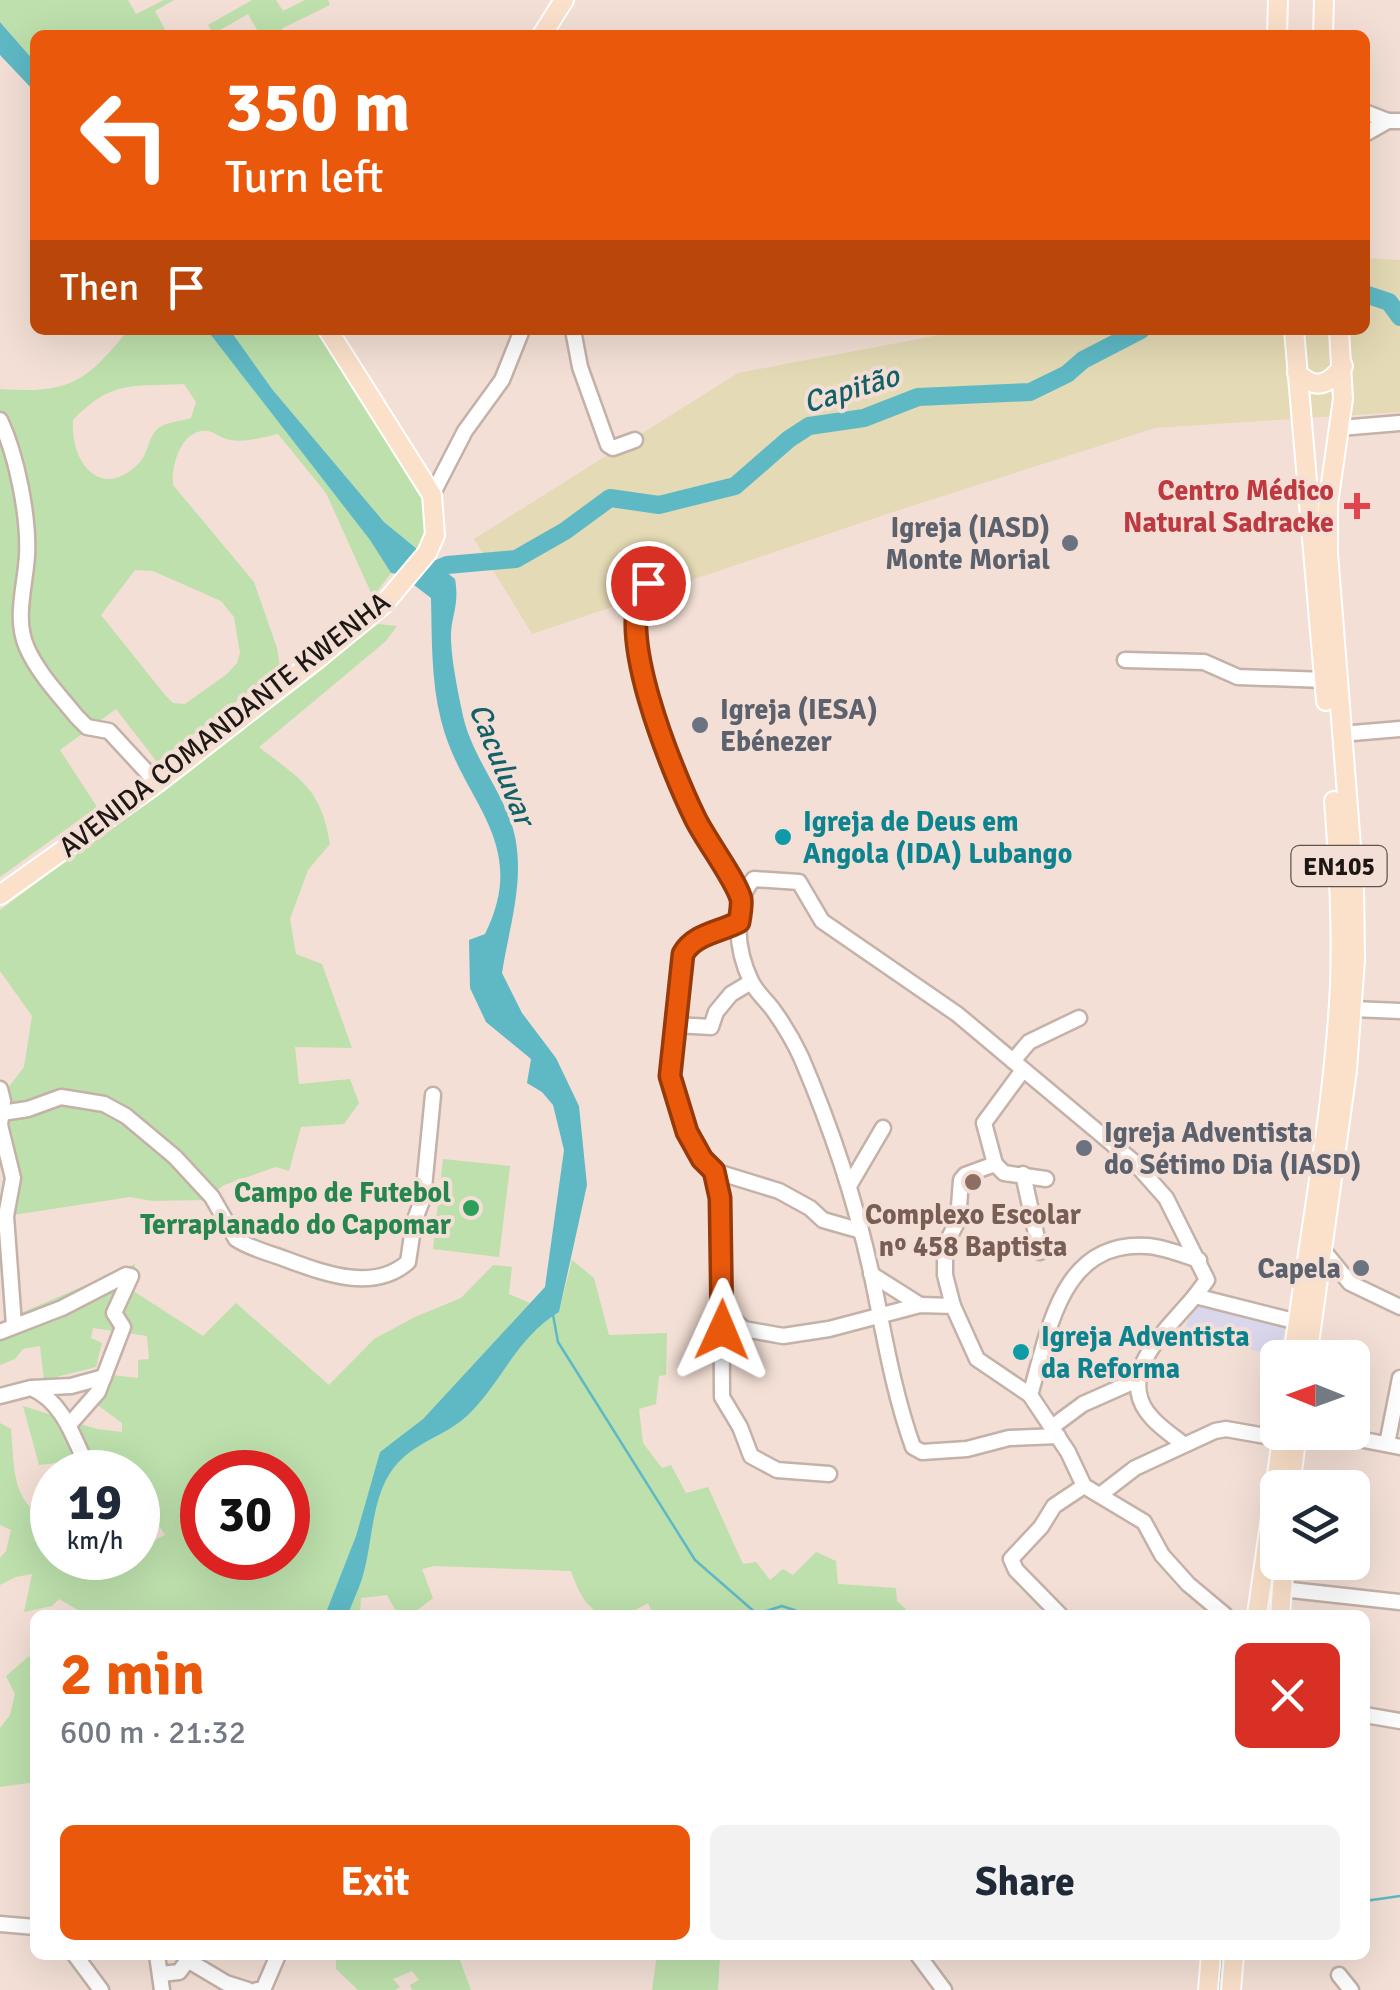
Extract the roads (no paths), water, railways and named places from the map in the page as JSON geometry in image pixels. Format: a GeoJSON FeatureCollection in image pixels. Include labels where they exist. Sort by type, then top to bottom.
{"type":"FeatureCollection","features":[{"type":"Feature","properties":{"kind":"main road"},"geometry":{"type":"LineString","coordinates":[[545,30],[564,0]]}},
{"type":"Feature","properties":{"kind":"main road"},"geometry":{"type":"LineString","coordinates":[[1277,30],[1278,0]]}},
{"type":"Feature","properties":{"kind":"main road"},"geometry":{"type":"LineString","coordinates":[[1322,30],[1324,0]]}},
{"type":"Feature","properties":{"kind":"main road"},"geometry":{"type":"LineString","coordinates":[[331,335],[432,495]]}},
{"type":"Feature","properties":{"kind":"main road","name":"EN105"},"geometry":{"type":"LineString","coordinates":[[1294,335],[1339,866],[1340,989],[1296,1340]]}},
{"type":"Feature","properties":{"kind":"main road","name":"EN105"},"geometry":{"type":"LineString","coordinates":[[1310,1340],[1354,1010],[1355,909],[1327,528],[1330,478],[1340,428],[1339,335]]}},
{"type":"Feature","properties":{"kind":"main road"},"geometry":{"type":"LineString","coordinates":[[1297,373],[1314,385],[1321,385],[1330,381],[1342,366]]}},
{"type":"Feature","properties":{"kind":"main road","name":"AVENIDA COMANDANTE KWENHA"},"geometry":{"type":"LineString","coordinates":[[0,895],[157,784],[351,632],[405,582],[435,534],[432,495]]}},
{"type":"Feature","properties":{"kind":"main road"},"geometry":{"type":"LineString","coordinates":[[1257,1610],[1284,1450]]}},
{"type":"Feature","properties":{"kind":"main road"},"geometry":{"type":"LineString","coordinates":[[1280,1610],[1283,1580]]}},
{"type":"Feature","properties":{"kind":"main road"},"geometry":{"type":"LineString","coordinates":[[1207,1988],[1210,1960]]}},
{"type":"Feature","properties":{"kind":"main road"},"geometry":{"type":"LineString","coordinates":[[1231,1990],[1234,1960]]}},
{"type":"Feature","properties":{"kind":"street"},"geometry":{"type":"LineString","coordinates":[[1370,114],[1394,121]]}},
{"type":"Feature","properties":{"kind":"street"},"geometry":{"type":"LineString","coordinates":[[1370,132],[1394,121]]}},
{"type":"Feature","properties":{"kind":"street"},"geometry":{"type":"LineString","coordinates":[[432,495],[465,430],[502,380],[520,335]]}},
{"type":"Feature","properties":{"kind":"street"},"geometry":{"type":"LineString","coordinates":[[574,335],[580,367],[606,440],[613,448],[635,440]]}},
{"type":"Feature","properties":{"kind":"street"},"geometry":{"type":"LineString","coordinates":[[0,420],[9,442],[26,522],[21,610],[27,648],[77,717],[87,726],[109,731],[157,784]]}},
{"type":"Feature","properties":{"kind":"street"},"geometry":{"type":"LineString","coordinates":[[1340,428],[1400,422]]}},
{"type":"Feature","properties":{"kind":"street"},"geometry":{"type":"LineString","coordinates":[[672,569],[641,591],[636,634],[655,725],[695,820],[741,900]]}},
{"type":"Feature","properties":{"kind":"street"},"geometry":{"type":"LineString","coordinates":[[1125,660],[1204,662],[1238,677],[1324,680]]}},
{"type":"Feature","properties":{"kind":"street"},"geometry":{"type":"LineString","coordinates":[[1341,734],[1400,729]]}},
{"type":"Feature","properties":{"kind":"street"},"geometry":{"type":"LineString","coordinates":[[1136,1382],[1083,1404],[1055,1432],[967,1449],[917,1451],[904,1423],[848,1186],[797,1049],[776,1013],[751,982],[739,946],[741,900],[744,889],[754,879],[798,882],[822,921],[956,1014],[1134,1162],[1166,1198],[1208,1280],[1150,1352],[1137,1371],[1136,1382],[1138,1396],[1150,1417],[1183,1444]]}},
{"type":"Feature","properties":{"kind":"street"},"geometry":{"type":"LineString","coordinates":[[739,922],[688,945],[679,973],[670,1076],[676,1105],[696,1148],[714,1171],[721,1209],[722,1397],[751,1456],[778,1470],[829,1474]]}},
{"type":"Feature","properties":{"kind":"street"},"geometry":{"type":"LineString","coordinates":[[676,1025],[710,1027],[730,994],[751,982]]}},
{"type":"Feature","properties":{"kind":"street"},"geometry":{"type":"LineString","coordinates":[[1354,1010],[1400,1011]]}},
{"type":"Feature","properties":{"kind":"street"},"geometry":{"type":"LineString","coordinates":[[1046,1179],[1004,1173],[994,1164],[984,1123],[1029,1042],[1079,1018]]}},
{"type":"Feature","properties":{"kind":"street"},"geometry":{"type":"LineString","coordinates":[[0,1089],[1,1121],[14,1178],[6,1227],[7,1329],[62,1308],[129,1274],[131,1280],[114,1313],[124,1327],[98,1392],[69,1425]]}},
{"type":"Feature","properties":{"kind":"street"},"geometry":{"type":"LineString","coordinates":[[1,1121],[61,1096],[104,1104],[145,1129],[175,1157],[212,1197],[236,1239],[321,1273],[374,1278],[386,1276],[408,1262],[422,1198],[433,1095]]}},
{"type":"Feature","properties":{"kind":"street"},"geometry":{"type":"LineString","coordinates":[[848,1186],[883,1128]]}},
{"type":"Feature","properties":{"kind":"street"},"geometry":{"type":"LineString","coordinates":[[994,1164],[960,1180],[958,1220],[944,1246],[945,1276],[953,1306],[978,1359],[1030,1395],[1084,1486],[1144,1522],[1162,1555],[1218,1610]]}},
{"type":"Feature","properties":{"kind":"street"},"geometry":{"type":"LineString","coordinates":[[714,1171],[779,1191],[823,1220],[858,1230]]}},
{"type":"Feature","properties":{"kind":"street"},"geometry":{"type":"LineString","coordinates":[[1022,1174],[1040,1252]]}},
{"type":"Feature","properties":{"kind":"street"},"geometry":{"type":"LineString","coordinates":[[1030,1395],[1062,1293],[1076,1272],[1091,1260],[1106,1251],[1148,1246],[1199,1260]]}},
{"type":"Feature","properties":{"kind":"street"},"geometry":{"type":"LineString","coordinates":[[1323,1250],[1350,1283],[1400,1308]]}},
{"type":"Feature","properties":{"kind":"street"},"geometry":{"type":"LineString","coordinates":[[871,1274],[920,1304]]}},
{"type":"Feature","properties":{"kind":"street"},"geometry":{"type":"LineString","coordinates":[[1195,1296],[1298,1322]]}},
{"type":"Feature","properties":{"kind":"street"},"geometry":{"type":"LineString","coordinates":[[724,1310],[744,1329],[783,1336],[920,1304],[953,1306]]}},
{"type":"Feature","properties":{"kind":"street"},"geometry":{"type":"LineString","coordinates":[[0,1396],[104,1377]]}},
{"type":"Feature","properties":{"kind":"street"},"geometry":{"type":"LineString","coordinates":[[1394,1446],[1400,1378]]}},
{"type":"Feature","properties":{"kind":"street"},"geometry":{"type":"LineString","coordinates":[[31,1388],[45,1395],[69,1425],[80,1450]]}},
{"type":"Feature","properties":{"kind":"street"},"geometry":{"type":"LineString","coordinates":[[1100,1495],[1135,1468],[1183,1444],[1226,1429],[1260,1432]]}},
{"type":"Feature","properties":{"kind":"street"},"geometry":{"type":"LineString","coordinates":[[1055,1610],[1016,1570],[1011,1559],[1041,1527],[1054,1506],[1084,1486]]}},
{"type":"Feature","properties":{"kind":"street"},"geometry":{"type":"LineString","coordinates":[[1282,1589],[1400,1602]]}},
{"type":"Feature","properties":{"kind":"street"},"geometry":{"type":"LineString","coordinates":[[1370,1716],[1400,1721]]}},
{"type":"Feature","properties":{"kind":"street"},"geometry":{"type":"LineString","coordinates":[[0,1924],[30,1927]]}},
{"type":"Feature","properties":{"kind":"street"},"geometry":{"type":"LineString","coordinates":[[79,1960],[101,1990]]}},
{"type":"Feature","properties":{"kind":"street"},"geometry":{"type":"LineString","coordinates":[[161,1982],[179,1972],[188,1960]]}},
{"type":"Feature","properties":{"kind":"street"},"geometry":{"type":"LineString","coordinates":[[193,1960],[226,1983],[248,1990]]}},
{"type":"Feature","properties":{"kind":"street"},"geometry":{"type":"LineString","coordinates":[[257,1990],[263,1990],[276,1960]]}},
{"type":"Feature","properties":{"kind":"street"},"geometry":{"type":"LineString","coordinates":[[922,1960],[944,1990]]}},
{"type":"Feature","properties":{"kind":"street"},"geometry":{"type":"LineString","coordinates":[[1338,1975],[1352,1990]]}},
{"type":"Feature","properties":{"kind":"water"},"geometry":{"type":"Polygon","coordinates":[[[0,22],[30,56],[30,87],[0,55],[0,22]]]}},
{"type":"Feature","properties":{"kind":"water"},"geometry":{"type":"Polygon","coordinates":[[[211,335],[234,335],[272,389],[384,522],[417,549],[399,574],[391,573],[370,540],[211,335]]]}},
{"type":"Feature","properties":{"kind":"water"},"geometry":{"type":"Polygon","coordinates":[[[436,564],[455,579],[451,632],[457,688],[467,729],[514,834],[518,874],[502,973],[522,1013],[556,1058],[579,1106],[587,1185],[559,1312],[532,1334],[468,1415],[410,1452],[390,1473],[378,1500],[365,1568],[350,1610],[327,1610],[356,1536],[380,1452],[423,1419],[545,1287],[564,1150],[553,1105],[527,1083],[531,1059],[486,1022],[470,988],[469,940],[485,934],[497,901],[500,873],[497,847],[488,823],[441,720],[431,598],[414,585],[428,565],[436,564]]]}},
{"type":"Feature","properties":{"kind":"waterway","name":"Capitão"},"geometry":{"type":"LineString","coordinates":[[1370,296],[1389,302],[1400,317]]}},
{"type":"Feature","properties":{"kind":"waterway","name":"Capitão"},"geometry":{"type":"LineString","coordinates":[[423,575],[447,565],[516,559],[565,531],[610,498],[659,505],[735,486],[809,426],[864,418],[918,397],[1030,392],[1131,335]]}},
{"type":"Feature","properties":{"kind":"waterway"},"geometry":{"type":"LineString","coordinates":[[553,1315],[558,1342],[695,1560],[752,1610]]}},
{"type":"Feature","properties":{"kind":"waterway"},"geometry":{"type":"LineString","coordinates":[[770,1610],[782,1606],[794,1610]]}},
{"type":"Feature","properties":{"kind":"waterway"},"geometry":{"type":"LineString","coordinates":[[1370,1900],[1400,1896]]}},
{"type":"Feature","properties":{"kind":"waterway"},"geometry":{"type":"LineString","coordinates":[[1218,1990],[1221,1960]]}},
{"type":"Feature","properties":{"kind":"place","name":"Centro Médico Natural Sadracke"},"geometry":{"type":"Point","coordinates":[1357,506]}},
{"type":"Feature","properties":{"kind":"place","name":"Igreja (IASD) Monte Morial"},"geometry":{"type":"Point","coordinates":[1070,543]}},
{"type":"Feature","properties":{"kind":"place","name":"Igreja (IESA) Ebénezer"},"geometry":{"type":"Point","coordinates":[700,725]}},
{"type":"Feature","properties":{"kind":"place","name":"Igreja de Deus em Angola (IDA) Lubango"},"geometry":{"type":"Point","coordinates":[783,837]}},
{"type":"Feature","properties":{"kind":"place","name":"Igreja Adventista do Sétimo Dia (IASD)"},"geometry":{"type":"Point","coordinates":[1084,1148]}},
{"type":"Feature","properties":{"kind":"place","name":"Complexo Escolar nº 458 Baptista"},"geometry":{"type":"Point","coordinates":[973,1182]}},
{"type":"Feature","properties":{"kind":"place","name":"Campo de Futebol Terraplanado do Capomar"},"geometry":{"type":"Point","coordinates":[471,1208]}},
{"type":"Feature","properties":{"kind":"place","name":"Capela"},"geometry":{"type":"Point","coordinates":[1361,1268]}},
{"type":"Feature","properties":{"kind":"place","name":"Igreja Adventista da Reforma"},"geometry":{"type":"Point","coordinates":[1021,1352]}},
{"type":"Feature","properties":{"kind":"water label","name":"Caculuvar"},"geometry":{"type":"Point","coordinates":[502,764]}}]}
